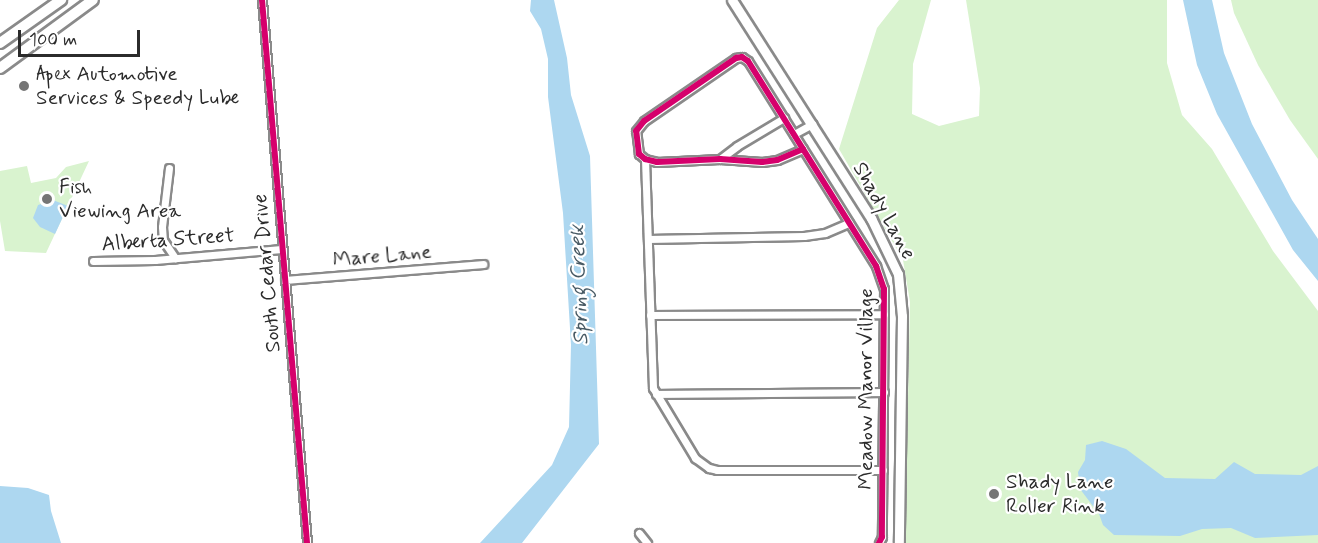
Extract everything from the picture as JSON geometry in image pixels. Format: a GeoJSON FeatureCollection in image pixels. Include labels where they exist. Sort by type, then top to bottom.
{"type":"FeatureCollection","features":[{"type":"Feature","properties":{"kind":"main road"},"geometry":{"type":"LineString","coordinates":[[0,43],[61,0]]}},
{"type":"Feature","properties":{"kind":"main road"},"geometry":{"type":"LineString","coordinates":[[0,68],[93,0]]}},
{"type":"Feature","properties":{"kind":"main road","name":"Shady Lane"},"geometry":{"type":"LineString","coordinates":[[732,0],[871,218],[898,274],[902,316],[899,543]]}},
{"type":"Feature","properties":{"kind":"street","name":"South Cedar Drive"},"geometry":{"type":"LineString","coordinates":[[262,0],[307,543]]}},
{"type":"Feature","properties":{"kind":"street","name":"Meadow Manor Village"},"geometry":{"type":"LineString","coordinates":[[880,543],[883,470],[884,392],[882,279],[748,61],[736,58],[644,121],[636,131],[639,154],[645,159],[653,388],[695,458],[709,468],[717,470],[883,470]]}},
{"type":"Feature","properties":{"kind":"street"},"geometry":{"type":"LineString","coordinates":[[720,159],[784,118]]}},
{"type":"Feature","properties":{"kind":"street"},"geometry":{"type":"LineString","coordinates":[[794,134],[812,124]]}},
{"type":"Feature","properties":{"kind":"street"},"geometry":{"type":"LineString","coordinates":[[645,159],[657,162],[720,159],[762,162],[777,160],[803,149]]}},
{"type":"Feature","properties":{"kind":"street"},"geometry":{"type":"LineString","coordinates":[[169,168],[162,227],[163,240],[175,258]]}},
{"type":"Feature","properties":{"kind":"street"},"geometry":{"type":"LineString","coordinates":[[648,239],[804,236],[831,231],[849,223]]}},
{"type":"Feature","properties":{"kind":"street","name":"Alberta Street"},"geometry":{"type":"LineString","coordinates":[[93,261],[175,258],[282,249]]}},
{"type":"Feature","properties":{"kind":"street","name":"Mare Lane"},"geometry":{"type":"LineString","coordinates":[[285,280],[483,264]]}},
{"type":"Feature","properties":{"kind":"street","name":"Meadow Manor Village"},"geometry":{"type":"LineString","coordinates":[[650,315],[884,314]]}},
{"type":"Feature","properties":{"kind":"street","name":"Meadow Manor Village"},"geometry":{"type":"LineString","coordinates":[[656,394],[884,392]]}},
{"type":"Feature","properties":{"kind":"street"},"geometry":{"type":"LineString","coordinates":[[639,533],[647,543]]}},
{"type":"Feature","properties":{"kind":"green space"},"geometry":{"type":"Polygon","coordinates":[[[899,0],[931,0],[913,64],[912,114],[939,126],[979,116],[980,88],[966,0],[1167,0],[1167,63],[1182,115],[1212,149],[1273,251],[1318,311],[1318,543],[905,543],[910,302],[903,260],[839,149],[877,28],[899,0]]]}},
{"type":"Feature","properties":{"kind":"green space"},"geometry":{"type":"Polygon","coordinates":[[[1231,0],[1318,0],[1318,159],[1290,120],[1258,65],[1234,13],[1231,0]]]}},
{"type":"Feature","properties":{"kind":"green space"},"geometry":{"type":"Polygon","coordinates":[[[89,161],[46,253],[5,251],[0,221],[0,171],[27,166],[31,183],[56,178],[66,167],[89,161]]]}},
{"type":"Feature","properties":{"kind":"water","name":"Spring Creek"},"geometry":{"type":"Polygon","coordinates":[[[531,0],[554,0],[567,58],[571,95],[590,156],[599,444],[522,543],[480,543],[552,465],[569,427],[571,345],[563,213],[548,97],[548,59],[541,29],[530,11],[531,0]]]}},
{"type":"Feature","properties":{"kind":"water"},"geometry":{"type":"Polygon","coordinates":[[[1183,0],[1212,0],[1224,53],[1252,124],[1292,200],[1318,239],[1318,281],[1293,250],[1217,114],[1197,65],[1183,0]]]}},
{"type":"Feature","properties":{"kind":"water"},"geometry":{"type":"Polygon","coordinates":[[[53,200],[68,206],[55,234],[40,227],[33,218],[38,205],[53,200]]]}},
{"type":"Feature","properties":{"kind":"water"},"geometry":{"type":"Polygon","coordinates":[[[1102,441],[1126,449],[1165,478],[1215,479],[1234,462],[1255,474],[1301,475],[1318,466],[1318,535],[1255,538],[1231,528],[1202,529],[1180,536],[1114,535],[1103,525],[1099,514],[1080,489],[1078,472],[1085,460],[1086,445],[1102,441]]]}},
{"type":"Feature","properties":{"kind":"water"},"geometry":{"type":"Polygon","coordinates":[[[0,486],[28,488],[49,495],[51,511],[61,543],[0,543],[0,486]]]}},
{"type":"Feature","properties":{"kind":"cycle path"},"geometry":{"type":"LineString","coordinates":[[262,0],[307,543]]}},
{"type":"Feature","properties":{"kind":"cycle path"},"geometry":{"type":"LineString","coordinates":[[803,149],[777,160],[762,162],[720,159],[657,162],[645,159],[639,154],[636,131],[644,121],[736,58],[742,57],[748,61],[876,266],[884,289],[882,537],[879,543]]}},
{"type":"Feature","properties":{"kind":"place","name":"Apex Automotive Services & Speedy Lube"},"geometry":{"type":"Point","coordinates":[24,86]}},
{"type":"Feature","properties":{"kind":"place","name":"Fish Viewing Area"},"geometry":{"type":"Point","coordinates":[47,199]}},
{"type":"Feature","properties":{"kind":"place","name":"Shady Lane Roller Rink"},"geometry":{"type":"Point","coordinates":[994,494]}}]}
